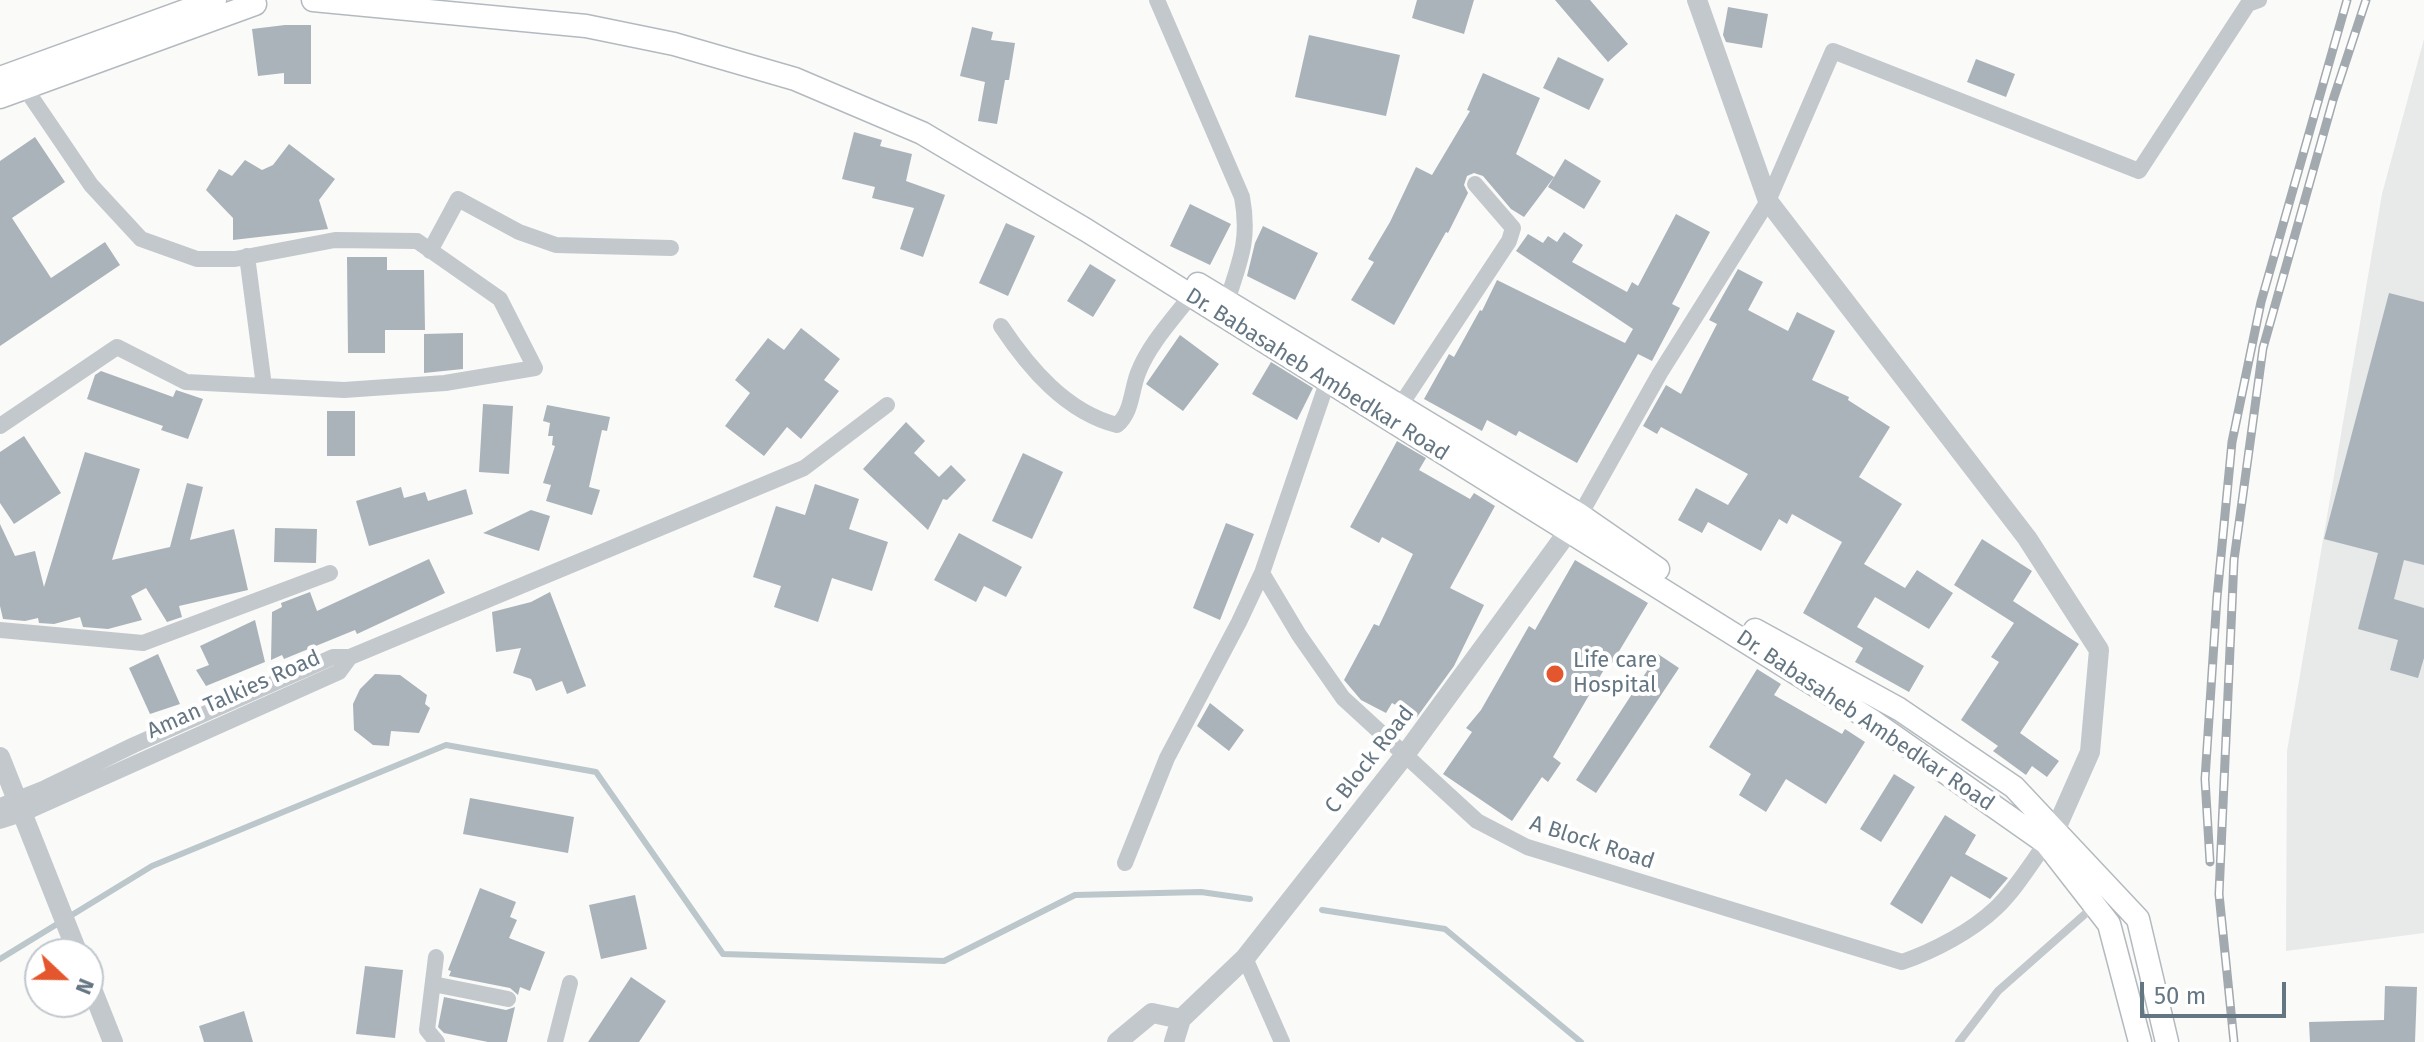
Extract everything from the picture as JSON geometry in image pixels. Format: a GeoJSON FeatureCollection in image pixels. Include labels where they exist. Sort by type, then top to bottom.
{"type":"FeatureCollection","features":[{"type":"Feature","properties":{"kind":"main road"},"geometry":{"type":"LineString","coordinates":[[0,78],[215,0]]}},
{"type":"Feature","properties":{"kind":"main road","name":"Dr. Babasaheb Ambedkar Road"},"geometry":{"type":"LineString","coordinates":[[313,0],[586,26],[781,62],[861,101],[924,120],[1032,191],[1721,612],[1899,709],[2014,787],[2050,837],[2101,896],[2138,919],[2167,1042]]}},
{"type":"Feature","properties":{"kind":"main road","name":"Dr. Babasaheb Ambedkar Road"},"geometry":{"type":"LineString","coordinates":[[484,0],[625,22],[725,53]]}},
{"type":"Feature","properties":{"kind":"main road"},"geometry":{"type":"LineString","coordinates":[[0,97],[260,1]]}},
{"type":"Feature","properties":{"kind":"main road","name":"Dr. Babasaheb Ambedkar Road"},"geometry":{"type":"LineString","coordinates":[[1195,291],[1227,301],[1330,374],[1400,406],[1575,523]]}},
{"type":"Feature","properties":{"kind":"main road","name":"Dr. Babasaheb Ambedkar Road"},"geometry":{"type":"LineString","coordinates":[[2101,896],[2140,1042]]}},
{"type":"Feature","properties":{"kind":"street"},"geometry":{"type":"LineString","coordinates":[[1157,0],[1242,197],[1247,221],[1245,243],[1227,301]]}},
{"type":"Feature","properties":{"kind":"street"},"geometry":{"type":"LineString","coordinates":[[1697,0],[1768,201],[2027,538],[2099,650],[2090,752],[2050,837]]}},
{"type":"Feature","properties":{"kind":"street"},"geometry":{"type":"LineString","coordinates":[[1575,523],[1660,373],[1768,201],[1833,51],[2139,171],[2248,4],[2259,0]]}},
{"type":"Feature","properties":{"kind":"street"},"geometry":{"type":"LineString","coordinates":[[0,426],[117,347],[186,382],[264,386],[344,390],[445,383],[535,368],[500,299],[417,241],[335,240],[247,256],[197,259],[141,239],[91,185],[25,88]]}},
{"type":"Feature","properties":{"kind":"street"},"geometry":{"type":"LineString","coordinates":[[1400,406],[1509,241],[1513,228],[1475,184]]}},
{"type":"Feature","properties":{"kind":"street"},"geometry":{"type":"LineString","coordinates":[[430,251],[458,199],[519,232],[556,245],[671,248]]}},
{"type":"Feature","properties":{"kind":"street"},"geometry":{"type":"LineString","coordinates":[[247,256],[264,386]]}},
{"type":"Feature","properties":{"kind":"street"},"geometry":{"type":"LineString","coordinates":[[1001,326],[1024,360],[1050,387],[1100,421],[1117,425],[1126,418],[1138,373],[1151,347],[1195,291]]}},
{"type":"Feature","properties":{"kind":"street"},"geometry":{"type":"LineString","coordinates":[[1125,863],[1167,758],[1262,573],[1330,374]]}},
{"type":"Feature","properties":{"kind":"street","name":"Aman Talkies Road"},"geometry":{"type":"LineString","coordinates":[[0,821],[13,806],[339,672],[350,657],[804,468],[887,405]]}},
{"type":"Feature","properties":{"kind":"street","name":"C Block Road"},"geometry":{"type":"LineString","coordinates":[[1174,1042],[1181,1019],[1245,958],[1404,756],[1575,523]]}},
{"type":"Feature","properties":{"kind":"street"},"geometry":{"type":"LineString","coordinates":[[0,630],[143,643],[330,573]]}},
{"type":"Feature","properties":{"kind":"street","name":"A Block Road"},"geometry":{"type":"LineString","coordinates":[[1262,573],[1299,635],[1343,698],[1477,821],[1527,847],[1902,962],[1919,956],[1995,910],[2050,837]]}},
{"type":"Feature","properties":{"kind":"street"},"geometry":{"type":"LineString","coordinates":[[0,757],[13,806],[72,938]]}},
{"type":"Feature","properties":{"kind":"street"},"geometry":{"type":"LineString","coordinates":[[436,957],[427,1030],[437,1042]]}},
{"type":"Feature","properties":{"kind":"street"},"geometry":{"type":"LineString","coordinates":[[1245,958],[1282,1042]]}},
{"type":"Feature","properties":{"kind":"street"},"geometry":{"type":"LineString","coordinates":[[555,1042],[570,983]]}},
{"type":"Feature","properties":{"kind":"street"},"geometry":{"type":"LineString","coordinates":[[433,984],[508,999]]}},
{"type":"Feature","properties":{"kind":"street"},"geometry":{"type":"LineString","coordinates":[[1117,1042],[1152,1013],[1181,1019]]}},
{"type":"Feature","properties":{"kind":"street"},"geometry":{"type":"LineString","coordinates":[[103,1018],[113,1042]]}},
{"type":"Feature","properties":{"kind":"lane"},"geometry":{"type":"LineString","coordinates":[[1959,1042],[1998,991],[2101,896]]}},
{"type":"Feature","properties":{"kind":"shaded area"},"geometry":{"type":"Polygon","coordinates":[[[2424,39],[2424,933],[2286,951],[2287,751],[2382,194],[2424,39]]]}},
{"type":"Feature","properties":{"kind":"building"},"geometry":{"type":"Polygon","coordinates":[[[1417,0],[1474,0],[1464,34],[1412,18],[1417,0]]]}},
{"type":"Feature","properties":{"kind":"building"},"geometry":{"type":"Polygon","coordinates":[[[1555,0],[1590,0],[1628,44],[1608,62],[1555,0]]]}},
{"type":"Feature","properties":{"kind":"building"},"geometry":{"type":"Polygon","coordinates":[[[1728,7],[1768,14],[1762,48],[1726,42],[1723,35],[1728,7]]]}},
{"type":"Feature","properties":{"kind":"building"},"geometry":{"type":"Polygon","coordinates":[[[311,25],[311,84],[284,84],[284,73],[258,76],[252,29],[311,25]]]}},
{"type":"Feature","properties":{"kind":"building"},"geometry":{"type":"Polygon","coordinates":[[[972,27],[993,32],[991,40],[1015,43],[997,124],[978,121],[985,82],[960,76],[972,27]]]}},
{"type":"Feature","properties":{"kind":"building"},"geometry":{"type":"Polygon","coordinates":[[[1309,35],[1400,55],[1386,116],[1295,97],[1309,35]]]}},
{"type":"Feature","properties":{"kind":"building"},"geometry":{"type":"Polygon","coordinates":[[[1558,57],[1604,79],[1589,110],[1543,88],[1558,57]]]}},
{"type":"Feature","properties":{"kind":"building"},"geometry":{"type":"Polygon","coordinates":[[[1976,59],[2015,74],[2006,97],[1967,82],[1976,59]]]}},
{"type":"Feature","properties":{"kind":"building"},"geometry":{"type":"Polygon","coordinates":[[[1483,73],[1540,98],[1516,154],[1554,177],[1524,217],[1511,209],[1483,176],[1474,173],[1467,176],[1464,185],[1468,193],[1394,325],[1351,300],[1374,262],[1368,259],[1416,167],[1432,175],[1470,111],[1467,110],[1483,73]]]}},
{"type":"Feature","properties":{"kind":"building"},"geometry":{"type":"Polygon","coordinates":[[[854,132],[882,140],[880,146],[912,154],[906,181],[945,195],[923,257],[900,249],[914,208],[872,198],[875,187],[842,179],[854,132]]]}},
{"type":"Feature","properties":{"kind":"building"},"geometry":{"type":"Polygon","coordinates":[[[35,137],[65,182],[12,218],[51,278],[105,242],[120,265],[0,346],[0,161],[35,137]]]}},
{"type":"Feature","properties":{"kind":"building"},"geometry":{"type":"Polygon","coordinates":[[[289,144],[335,179],[319,200],[328,229],[233,240],[233,218],[206,190],[219,169],[232,176],[245,160],[262,170],[273,165],[289,144]]]}},
{"type":"Feature","properties":{"kind":"building"},"geometry":{"type":"Polygon","coordinates":[[[1565,159],[1601,181],[1584,209],[1548,187],[1565,159]]]}},
{"type":"Feature","properties":{"kind":"building"},"geometry":{"type":"Polygon","coordinates":[[[1190,204],[1231,224],[1210,265],[1170,246],[1190,204]]]}},
{"type":"Feature","properties":{"kind":"building"},"geometry":{"type":"Polygon","coordinates":[[[1676,214],[1710,232],[1672,304],[1680,308],[1652,361],[1638,354],[1577,463],[1519,431],[1516,436],[1487,420],[1482,431],[1424,399],[1449,354],[1454,357],[1497,280],[1625,343],[1633,329],[1516,251],[1528,234],[1543,243],[1548,236],[1557,242],[1564,232],[1583,245],[1572,262],[1627,292],[1632,282],[1638,286],[1676,214]]]}},
{"type":"Feature","properties":{"kind":"building"},"geometry":{"type":"Polygon","coordinates":[[[1006,223],[1035,236],[1008,296],[979,283],[1006,223]]]}},
{"type":"Feature","properties":{"kind":"building"},"geometry":{"type":"Polygon","coordinates":[[[1263,226],[1318,253],[1295,300],[1247,276],[1255,243],[1263,226]]]}},
{"type":"Feature","properties":{"kind":"building"},"geometry":{"type":"Polygon","coordinates":[[[347,257],[387,257],[387,270],[424,270],[425,330],[385,330],[385,353],[348,353],[347,257]]]}},
{"type":"Feature","properties":{"kind":"building"},"geometry":{"type":"Polygon","coordinates":[[[1090,264],[1116,280],[1093,317],[1067,301],[1090,264]]]}},
{"type":"Feature","properties":{"kind":"building"},"geometry":{"type":"Polygon","coordinates":[[[1738,269],[1763,282],[1748,310],[1788,331],[1797,312],[1835,331],[1812,380],[1849,397],[1848,400],[1890,427],[1859,477],[1902,504],[1864,564],[1905,588],[1917,570],[1953,593],[1929,629],[1875,597],[1857,627],[1924,666],[1909,692],[1855,662],[1863,648],[1803,613],[1842,542],[1792,514],[1787,524],[1779,519],[1761,551],[1708,522],[1702,533],[1678,520],[1696,488],[1728,505],[1748,474],[1661,427],[1657,434],[1643,426],[1666,385],[1681,394],[1717,324],[1709,320],[1738,269]]]}},
{"type":"Feature","properties":{"kind":"building"},"geometry":{"type":"Polygon","coordinates":[[[2389,293],[2424,302],[2424,565],[2404,560],[2394,599],[2424,608],[2424,658],[2418,678],[2390,670],[2398,640],[2358,629],[2378,553],[2324,539],[2389,293]]]}},
{"type":"Feature","properties":{"kind":"building"},"geometry":{"type":"Polygon","coordinates":[[[801,328],[840,359],[824,380],[839,391],[801,439],[787,427],[764,456],[725,426],[750,393],[735,380],[768,338],[784,350],[801,328]]]}},
{"type":"Feature","properties":{"kind":"building"},"geometry":{"type":"Polygon","coordinates":[[[463,333],[463,369],[424,373],[424,334],[463,333]]]}},
{"type":"Feature","properties":{"kind":"building"},"geometry":{"type":"Polygon","coordinates":[[[1180,335],[1219,364],[1183,411],[1146,384],[1180,335]]]}},
{"type":"Feature","properties":{"kind":"building"},"geometry":{"type":"Polygon","coordinates":[[[1271,362],[1313,388],[1297,420],[1252,394],[1271,362]]]}},
{"type":"Feature","properties":{"kind":"building"},"geometry":{"type":"Polygon","coordinates":[[[101,371],[173,397],[176,390],[203,399],[188,439],[161,430],[163,426],[87,399],[95,375],[101,371]]]}},
{"type":"Feature","properties":{"kind":"building"},"geometry":{"type":"Polygon","coordinates":[[[483,404],[513,406],[509,474],[479,472],[483,404]]]}},
{"type":"Feature","properties":{"kind":"building"},"geometry":{"type":"Polygon","coordinates":[[[547,405],[610,417],[607,431],[602,430],[589,487],[600,490],[592,515],[546,501],[551,485],[543,483],[555,446],[552,445],[553,436],[548,436],[550,423],[543,421],[547,405]]]}},
{"type":"Feature","properties":{"kind":"building"},"geometry":{"type":"Polygon","coordinates":[[[327,411],[355,411],[355,456],[327,456],[327,411]]]}},
{"type":"Feature","properties":{"kind":"building"},"geometry":{"type":"Polygon","coordinates":[[[906,422],[925,441],[914,453],[939,477],[951,465],[966,480],[947,500],[943,499],[928,530],[863,469],[906,422]]]}},
{"type":"Feature","properties":{"kind":"building"},"geometry":{"type":"Polygon","coordinates":[[[24,436],[61,493],[14,524],[0,503],[0,452],[24,436]]]}},
{"type":"Feature","properties":{"kind":"building"},"geometry":{"type":"Polygon","coordinates":[[[1397,441],[1426,458],[1419,470],[1470,499],[1474,493],[1495,506],[1450,588],[1484,605],[1454,666],[1417,717],[1392,703],[1386,713],[1361,700],[1344,680],[1374,624],[1379,626],[1413,554],[1382,537],[1379,543],[1350,527],[1397,441]]]}},
{"type":"Feature","properties":{"kind":"building"},"geometry":{"type":"Polygon","coordinates":[[[85,452],[140,469],[112,560],[170,547],[187,483],[203,487],[190,540],[234,529],[248,590],[179,606],[182,617],[167,622],[146,588],[131,596],[142,620],[108,629],[83,627],[80,617],[54,624],[39,623],[38,618],[25,621],[3,619],[0,606],[0,524],[15,556],[35,551],[44,587],[85,452]]]}},
{"type":"Feature","properties":{"kind":"building"},"geometry":{"type":"Polygon","coordinates":[[[1023,453],[1063,472],[1032,539],[992,521],[1023,453]]]}},
{"type":"Feature","properties":{"kind":"building"},"geometry":{"type":"Polygon","coordinates":[[[815,484],[859,499],[849,529],[888,542],[872,591],[832,578],[818,622],[774,607],[781,586],[753,577],[776,506],[805,515],[815,484]]]}},
{"type":"Feature","properties":{"kind":"building"},"geometry":{"type":"Polygon","coordinates":[[[401,487],[404,498],[425,492],[428,501],[466,489],[473,514],[369,546],[356,501],[401,487]]]}},
{"type":"Feature","properties":{"kind":"building"},"geometry":{"type":"Polygon","coordinates":[[[531,510],[550,516],[539,551],[483,533],[531,510]]]}},
{"type":"Feature","properties":{"kind":"building"},"geometry":{"type":"Polygon","coordinates":[[[1226,523],[1254,534],[1220,620],[1193,608],[1226,523]]]}},
{"type":"Feature","properties":{"kind":"building"},"geometry":{"type":"Polygon","coordinates":[[[275,528],[317,529],[316,563],[274,562],[275,528]]]}},
{"type":"Feature","properties":{"kind":"building"},"geometry":{"type":"Polygon","coordinates":[[[959,533],[1022,567],[1006,597],[984,586],[976,602],[934,580],[959,533]]]}},
{"type":"Feature","properties":{"kind":"building"},"geometry":{"type":"Polygon","coordinates":[[[1982,539],[2032,571],[2013,601],[2079,644],[2020,733],[2059,761],[2047,777],[2032,766],[2026,775],[1993,751],[1998,746],[1961,720],[1999,662],[1991,657],[2014,623],[1954,585],[1982,539]]]}},
{"type":"Feature","properties":{"kind":"building"},"geometry":{"type":"Polygon","coordinates":[[[429,559],[445,593],[357,634],[355,630],[284,659],[282,655],[271,660],[272,612],[282,607],[281,603],[310,592],[317,611],[429,559]]]}},
{"type":"Feature","properties":{"kind":"building"},"geometry":{"type":"Polygon","coordinates":[[[1575,560],[1648,603],[1612,663],[1609,661],[1553,757],[1561,763],[1548,782],[1542,777],[1512,821],[1443,774],[1472,732],[1466,728],[1481,710],[1529,626],[1535,630],[1575,560]]]}},
{"type":"Feature","properties":{"kind":"building"},"geometry":{"type":"Polygon","coordinates":[[[550,592],[586,686],[567,694],[562,681],[536,691],[531,679],[513,673],[521,648],[496,652],[492,612],[531,602],[550,592]]]}},
{"type":"Feature","properties":{"kind":"building"},"geometry":{"type":"Polygon","coordinates":[[[255,620],[265,662],[206,686],[196,670],[209,665],[200,646],[255,620]]]}},
{"type":"Feature","properties":{"kind":"building"},"geometry":{"type":"Polygon","coordinates":[[[158,654],[180,704],[150,714],[129,668],[158,654]]]}},
{"type":"Feature","properties":{"kind":"building"},"geometry":{"type":"Polygon","coordinates":[[[1658,654],[1679,668],[1596,793],[1576,780],[1658,654]]]}},
{"type":"Feature","properties":{"kind":"building"},"geometry":{"type":"Polygon","coordinates":[[[1757,669],[1781,684],[1774,695],[1842,734],[1845,729],[1865,742],[1826,804],[1786,779],[1766,812],[1739,795],[1751,774],[1709,747],[1757,669]]]}},
{"type":"Feature","properties":{"kind":"building"},"geometry":{"type":"Polygon","coordinates":[[[375,674],[400,675],[427,695],[425,704],[430,708],[419,733],[391,731],[389,746],[373,745],[354,730],[353,704],[360,689],[375,674]]]}},
{"type":"Feature","properties":{"kind":"building"},"geometry":{"type":"Polygon","coordinates":[[[1210,703],[1244,730],[1229,751],[1197,726],[1210,703]]]}},
{"type":"Feature","properties":{"kind":"building"},"geometry":{"type":"Polygon","coordinates":[[[1894,774],[1915,787],[1881,842],[1860,829],[1894,774]]]}},
{"type":"Feature","properties":{"kind":"building"},"geometry":{"type":"Polygon","coordinates":[[[470,798],[574,817],[568,853],[463,834],[470,798]]]}},
{"type":"Feature","properties":{"kind":"building"},"geometry":{"type":"Polygon","coordinates":[[[1945,815],[1976,835],[1965,854],[2008,878],[1990,899],[1951,876],[1922,924],[1890,904],[1945,815]]]}},
{"type":"Feature","properties":{"kind":"building"},"geometry":{"type":"Polygon","coordinates":[[[480,888],[516,902],[510,917],[517,920],[509,938],[545,952],[530,991],[520,987],[518,995],[510,988],[449,976],[451,971],[448,970],[480,888]]]}},
{"type":"Feature","properties":{"kind":"building"},"geometry":{"type":"Polygon","coordinates":[[[635,895],[647,949],[601,959],[589,905],[635,895]]]}},
{"type":"Feature","properties":{"kind":"building"},"geometry":{"type":"Polygon","coordinates":[[[365,966],[403,970],[395,1038],[356,1034],[365,966]]]}},
{"type":"Feature","properties":{"kind":"building"},"geometry":{"type":"Polygon","coordinates":[[[631,977],[666,1001],[639,1042],[588,1042],[631,977]]]}},
{"type":"Feature","properties":{"kind":"building"},"geometry":{"type":"Polygon","coordinates":[[[2385,986],[2417,987],[2415,1042],[2310,1042],[2309,1022],[2384,1020],[2385,986]]]}},
{"type":"Feature","properties":{"kind":"building"},"geometry":{"type":"Polygon","coordinates":[[[444,997],[506,1010],[515,1007],[507,1042],[488,1042],[444,1033],[438,1027],[444,997]]]}},
{"type":"Feature","properties":{"kind":"building"},"geometry":{"type":"Polygon","coordinates":[[[244,1011],[253,1042],[204,1042],[199,1026],[244,1011]]]}},
{"type":"Feature","properties":{"kind":"waterway"},"geometry":{"type":"LineString","coordinates":[[0,959],[152,866],[446,745],[596,772],[723,954],[944,961],[1075,895],[1201,892],[1250,899]]}},
{"type":"Feature","properties":{"kind":"waterway"},"geometry":{"type":"LineString","coordinates":[[1322,910],[1445,929],[1581,1042]]}},
{"type":"Feature","properties":{"kind":"railway"},"geometry":{"type":"LineString","coordinates":[[2210,862],[2205,779],[2217,597],[2232,442],[2261,302],[2347,0]]}},
{"type":"Feature","properties":{"kind":"railway"},"geometry":{"type":"LineString","coordinates":[[2234,1042],[2219,894],[2234,560],[2263,348],[2333,100],[2366,0]]}},
{"type":"Feature","properties":{"kind":"place","name":"Life care Hospital"},"geometry":{"type":"Point","coordinates":[1555,674]}}]}
